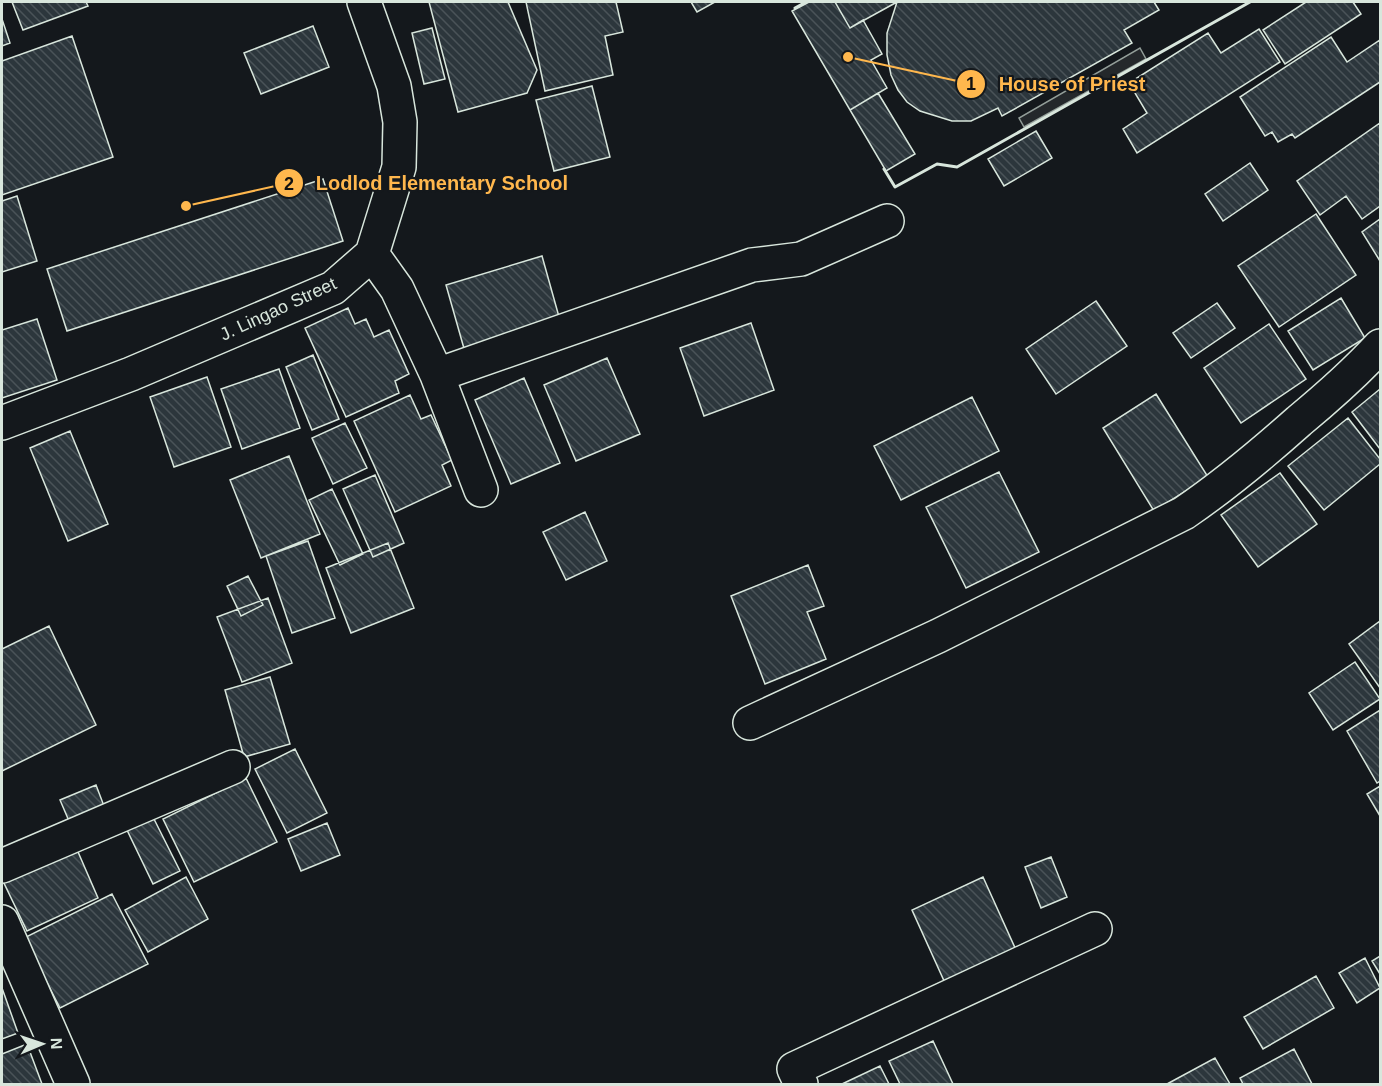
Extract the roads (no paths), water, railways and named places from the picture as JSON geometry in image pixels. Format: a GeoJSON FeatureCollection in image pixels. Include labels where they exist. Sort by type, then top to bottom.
{"type":"FeatureCollection","features":[{"type":"Feature","properties":{"kind":"street"},"geometry":{"type":"LineString","coordinates":[[364,2],[394,86],[400,122],[399,167],[372,254],[397,289],[437,375],[481,490]]}},
{"type":"Feature","properties":{"kind":"street"},"geometry":{"type":"LineString","coordinates":[[437,375],[752,265],[801,259],[887,221]]}},
{"type":"Feature","properties":{"kind":"street","name":"J. Lingao Street"},"geometry":{"type":"LineString","coordinates":[[2,423],[131,374],[333,288],[372,254]]}},
{"type":"Feature","properties":{"kind":"street"},"geometry":{"type":"LineString","coordinates":[[750,723],[938,636],[1184,513],[1261,455],[1356,372],[1380,346]]}},
{"type":"Feature","properties":{"kind":"street"},"geometry":{"type":"LineString","coordinates":[[2,866],[233,767]]}},
{"type":"Feature","properties":{"kind":"street"},"geometry":{"type":"LineString","coordinates":[[2,922],[73,1084]]}},
{"type":"Feature","properties":{"kind":"street"},"geometry":{"type":"LineString","coordinates":[[801,1084],[794,1070],[1095,930]]}},
{"type":"Feature","properties":{"kind":"place","name":"House of Priest"},"geometry":{"type":"Point","coordinates":[848,57]}},
{"type":"Feature","properties":{"kind":"place","name":"Lodlod Elementary School"},"geometry":{"type":"Point","coordinates":[186,206]}}]}
